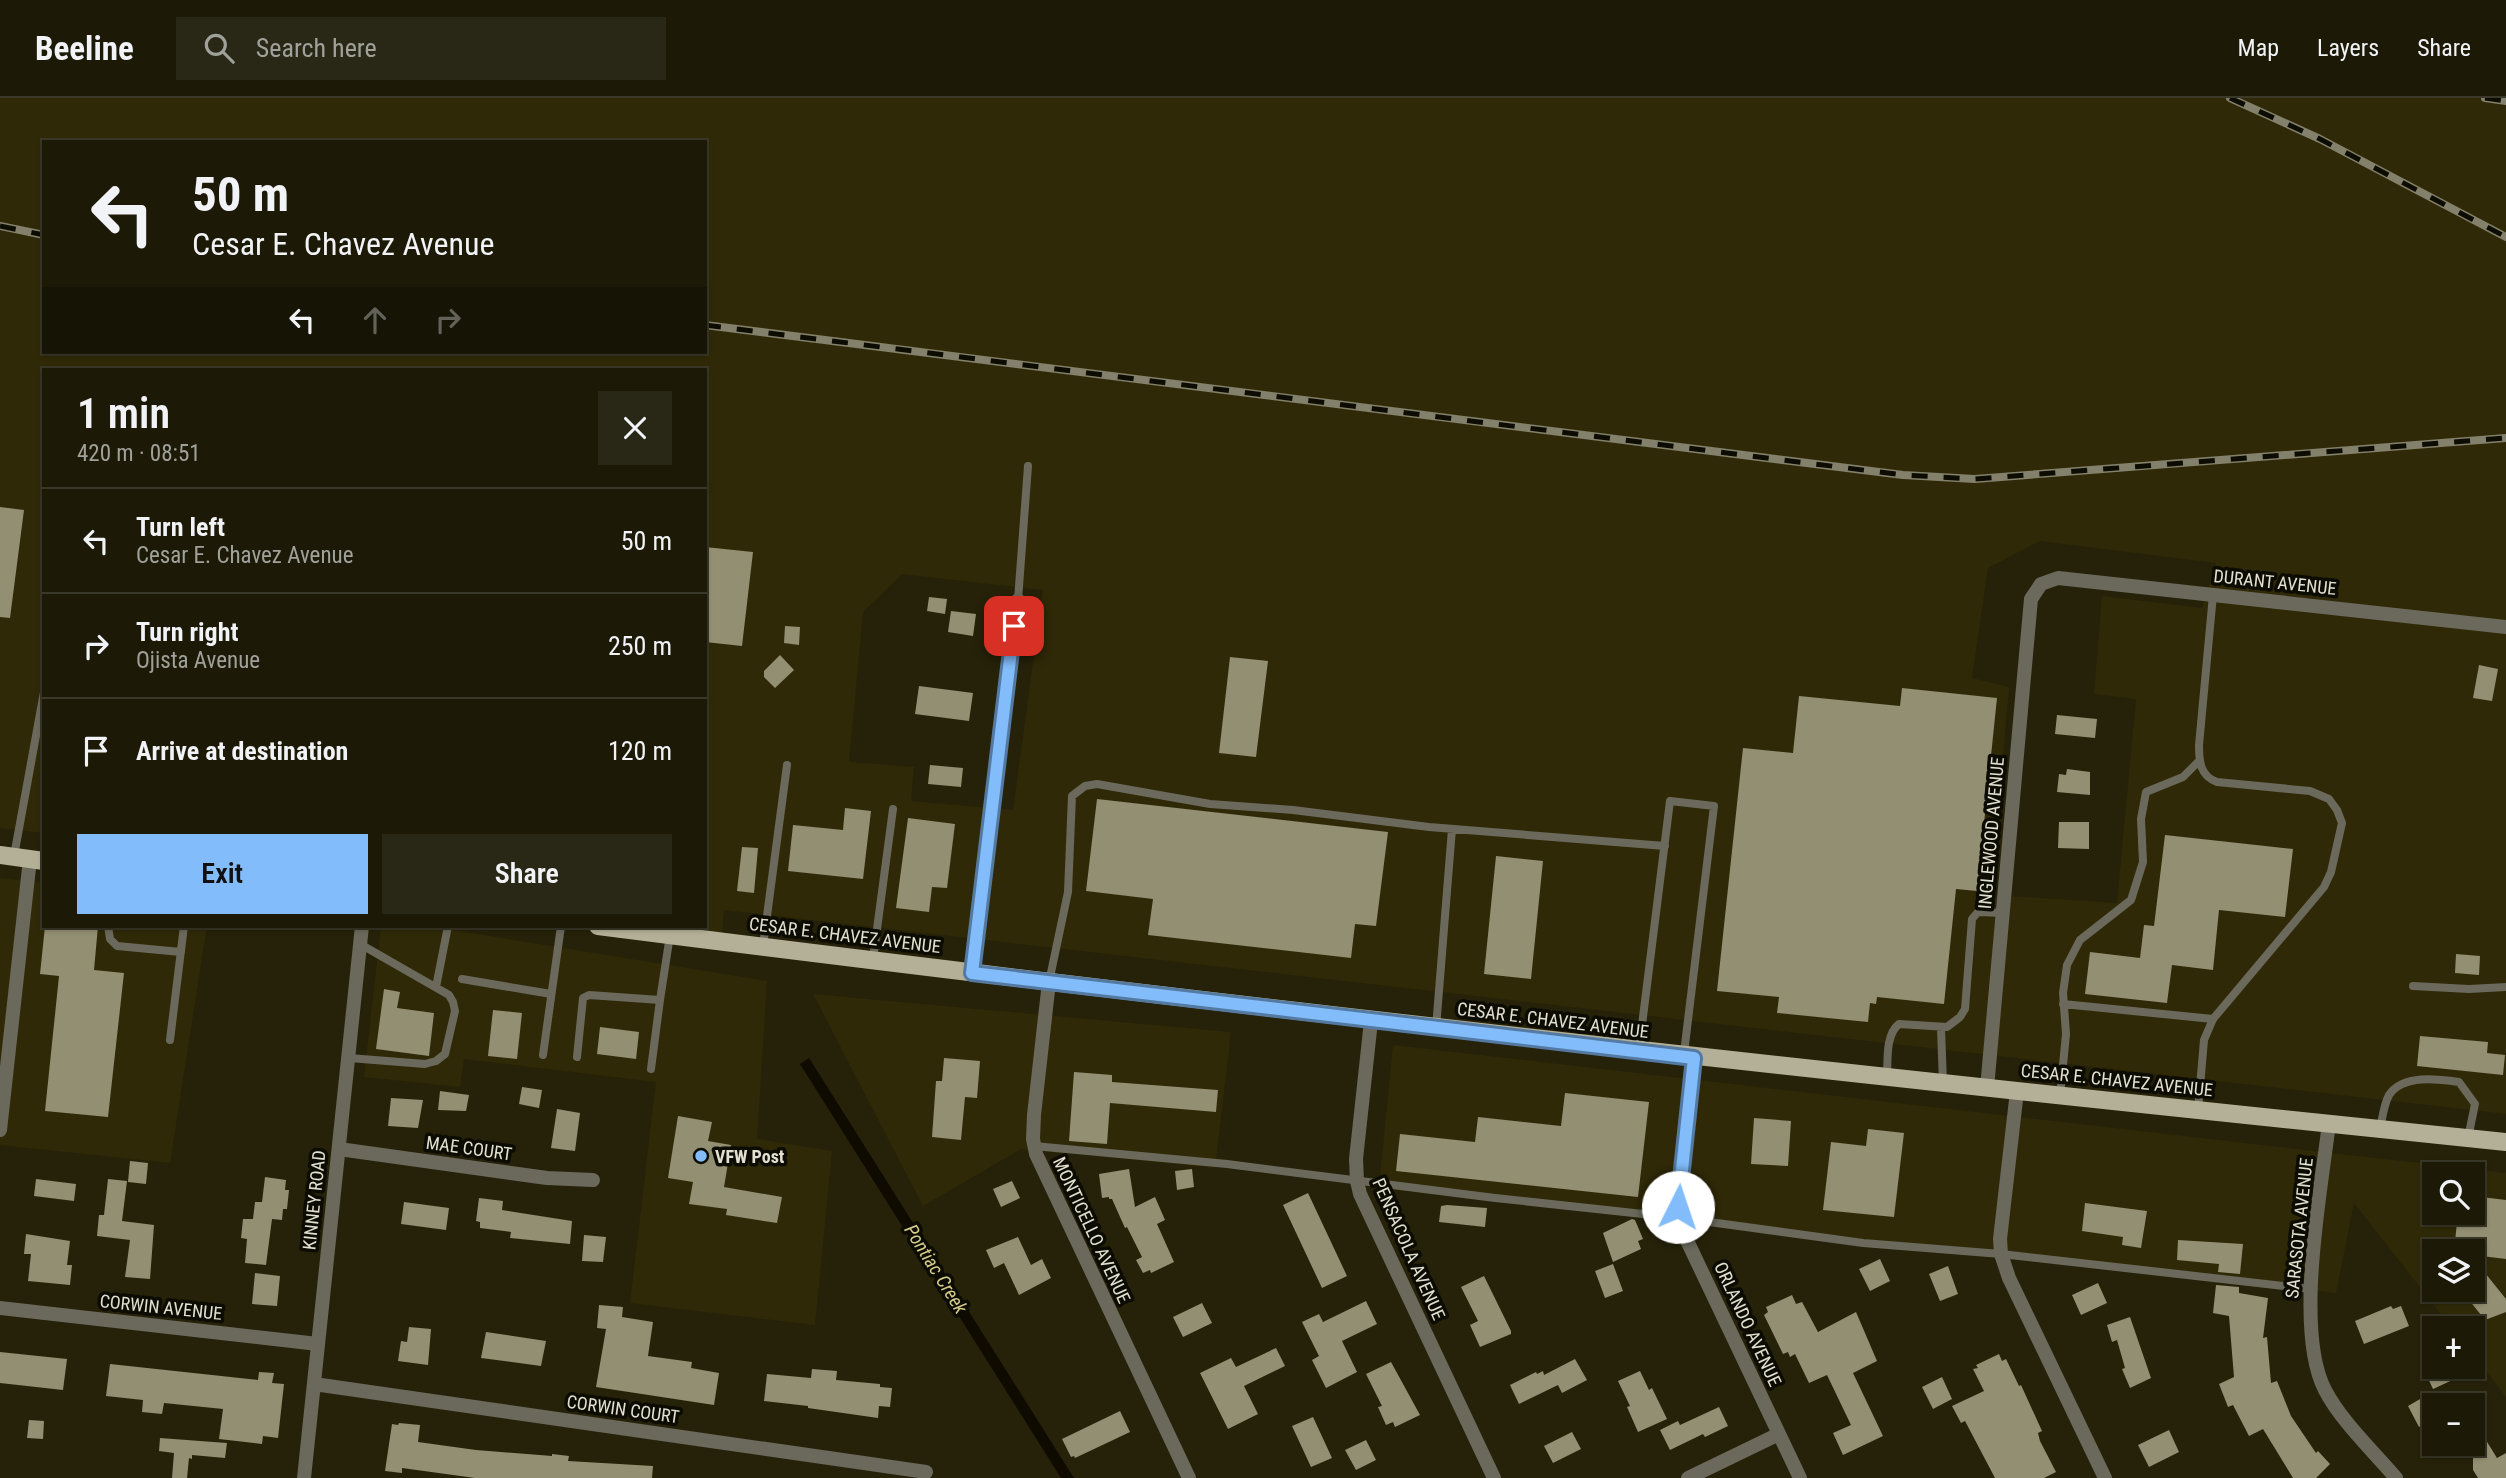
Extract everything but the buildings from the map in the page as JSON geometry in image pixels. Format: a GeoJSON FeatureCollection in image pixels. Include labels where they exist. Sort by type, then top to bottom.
{"type":"FeatureCollection","features":[{"type":"Feature","properties":{"kind":"main road","name":"CESAR E. CHAVEZ AVENUE"},"geometry":{"type":"LineString","coordinates":[[622,928],[1371,1021],[2506,1142]]}},
{"type":"Feature","properties":{"kind":"street","name":"DURANT AVENUE"},"geometry":{"type":"LineString","coordinates":[[2041,584],[2058,578],[2506,627]]}},
{"type":"Feature","properties":{"kind":"street","name":"INGLEWOOD AVENUE"},"geometry":{"type":"LineString","coordinates":[[1987,1088],[2031,600],[2041,584]]}},
{"type":"Feature","properties":{"kind":"street"},"geometry":{"type":"LineString","coordinates":[[972,973],[1018,600]]}},
{"type":"Feature","properties":{"kind":"street"},"geometry":{"type":"LineString","coordinates":[[0,1130],[22,858]]}},
{"type":"Feature","properties":{"kind":"street","name":"KINNEY ROAD"},"geometry":{"type":"LineString","coordinates":[[304,1478],[362,928]]}},
{"type":"Feature","properties":{"kind":"street","name":"MONTICELLO AVENUE"},"geometry":{"type":"LineString","coordinates":[[1049,982],[1034,1115],[1034,1146],[1038,1160],[1189,1478]]}},
{"type":"Feature","properties":{"kind":"street","name":"PENSACOLA AVENUE"},"geometry":{"type":"LineString","coordinates":[[1371,1021],[1356,1159],[1357,1181],[1365,1207],[1494,1478]]}},
{"type":"Feature","properties":{"kind":"street","name":"ORLANDO AVENUE"},"geometry":{"type":"LineString","coordinates":[[1689,1057],[1679,1192],[1680,1218],[1687,1241],[1800,1478]]}},
{"type":"Feature","properties":{"kind":"street"},"geometry":{"type":"LineString","coordinates":[[2017,1091],[2000,1239],[2001,1254],[2009,1278],[2105,1478]]}},
{"type":"Feature","properties":{"kind":"street","name":"SARASOTA AVENUE"},"geometry":{"type":"LineString","coordinates":[[2329,1123],[2311,1289],[2311,1326],[2317,1367],[2321,1382],[2337,1408],[2396,1478]]}},
{"type":"Feature","properties":{"kind":"street","name":"MAE COURT"},"geometry":{"type":"LineString","coordinates":[[339,1149],[547,1178],[593,1180]]}},
{"type":"Feature","properties":{"kind":"street","name":"CORWIN AVENUE"},"geometry":{"type":"LineString","coordinates":[[0,1308],[318,1344]]}},
{"type":"Feature","properties":{"kind":"street","name":"CORWIN COURT"},"geometry":{"type":"LineString","coordinates":[[314,1384],[926,1472]]}},
{"type":"Feature","properties":{"kind":"street"},"geometry":{"type":"LineString","coordinates":[[1688,1478],[1779,1434]]}},
{"type":"Feature","properties":{"kind":"lane"},"geometry":{"type":"LineString","coordinates":[[1018,600],[1028,466]]}},
{"type":"Feature","properties":{"kind":"lane"},"geometry":{"type":"LineString","coordinates":[[2198,1110],[2204,1040],[2213,1019],[2324,887],[2331,872],[2342,824],[2329,799],[2310,791],[2217,782],[2204,774],[2199,761],[2213,595]]}},
{"type":"Feature","properties":{"kind":"lane"},"geometry":{"type":"LineString","coordinates":[[22,858],[42,706]]}},
{"type":"Feature","properties":{"kind":"lane"},"geometry":{"type":"LineString","coordinates":[[2060,1096],[2066,1034],[2063,993],[2067,965],[2080,940],[2131,900],[2143,862],[2141,819],[2147,792],[2183,777],[2199,761]]}},
{"type":"Feature","properties":{"kind":"lane"},"geometry":{"type":"LineString","coordinates":[[764,946],[787,765]]}},
{"type":"Feature","properties":{"kind":"lane"},"geometry":{"type":"LineString","coordinates":[[1049,982],[1068,892],[1072,796],[1085,786],[1097,784],[1210,804],[1293,810],[1452,829],[1665,846]]}},
{"type":"Feature","properties":{"kind":"lane"},"geometry":{"type":"LineString","coordinates":[[1639,1051],[1670,801],[1714,806],[1689,1057]]}},
{"type":"Feature","properties":{"kind":"lane"},"geometry":{"type":"LineString","coordinates":[[873,959],[893,808]]}},
{"type":"Feature","properties":{"kind":"lane"},"geometry":{"type":"LineString","coordinates":[[1436,1028],[1452,829]]}},
{"type":"Feature","properties":{"kind":"lane"},"geometry":{"type":"LineString","coordinates":[[1887,1078],[1891,1034],[1895,1027],[1899,1024],[1941,1028],[1953,1024],[1965,1009],[1972,919],[1975,914],[2003,913]]}},
{"type":"Feature","properties":{"kind":"lane"},"geometry":{"type":"LineString","coordinates":[[108,928],[110,939],[117,946],[181,952]]}},
{"type":"Feature","properties":{"kind":"lane"},"geometry":{"type":"LineString","coordinates":[[170,1040],[184,928]]}},
{"type":"Feature","properties":{"kind":"lane"},"geometry":{"type":"LineString","coordinates":[[436,987],[448,928]]}},
{"type":"Feature","properties":{"kind":"lane"},"geometry":{"type":"LineString","coordinates":[[542,1055],[561,928]]}},
{"type":"Feature","properties":{"kind":"lane"},"geometry":{"type":"LineString","coordinates":[[651,1069],[670,935]]}},
{"type":"Feature","properties":{"kind":"lane"},"geometry":{"type":"LineString","coordinates":[[349,1058],[425,1064],[436,1061],[445,1054],[455,1011],[449,995],[360,944]]}},
{"type":"Feature","properties":{"kind":"lane"},"geometry":{"type":"LineString","coordinates":[[462,979],[551,994]]}},
{"type":"Feature","properties":{"kind":"lane"},"geometry":{"type":"LineString","coordinates":[[2413,986],[2469,989],[2506,987]]}},
{"type":"Feature","properties":{"kind":"lane"},"geometry":{"type":"LineString","coordinates":[[577,1057],[583,998],[589,995],[660,1000]]}},
{"type":"Feature","properties":{"kind":"lane"},"geometry":{"type":"LineString","coordinates":[[2063,1004],[2213,1019]]}},
{"type":"Feature","properties":{"kind":"lane"},"geometry":{"type":"LineString","coordinates":[[1941,1028],[1943,1084]]}},
{"type":"Feature","properties":{"kind":"lane"},"geometry":{"type":"LineString","coordinates":[[2380,1129],[2389,1095],[2406,1082],[2435,1079],[2459,1082],[2475,1104],[2469,1139]]}},
{"type":"Feature","properties":{"kind":"lane"},"geometry":{"type":"LineString","coordinates":[[1034,1146],[1227,1164],[1680,1218],[1863,1243],[2001,1254],[2311,1289]]}},
{"type":"Feature","properties":{"kind":"shaded area"},"geometry":{"type":"Polygon","coordinates":[[[0,98],[2506,98],[2506,1114],[724,910],[721,941],[614,928],[707,928],[707,368],[42,368],[42,833],[0,828],[0,98]],[[2040,541],[1988,568],[1972,678],[2009,687],[1991,895],[2117,903],[2136,699],[2094,694],[2102,596],[2202,608],[2216,563],[2040,541]],[[902,574],[863,612],[849,762],[914,767],[911,801],[1013,810],[1043,590],[902,574]]]}},
{"type":"Feature","properties":{"kind":"shaded area"},"geometry":{"type":"Polygon","coordinates":[[[0,878],[42,883],[42,928],[207,928],[170,1163],[0,1145],[0,878]]]}},
{"type":"Feature","properties":{"kind":"shaded area"},"geometry":{"type":"Polygon","coordinates":[[[381,928],[440,928],[767,981],[757,1139],[832,1151],[815,1325],[630,1303],[656,1082],[464,1059],[460,1087],[364,1077],[381,928]]]}},
{"type":"Feature","properties":{"kind":"shaded area"},"geometry":{"type":"Polygon","coordinates":[[[813,994],[1231,1032],[1215,1168],[1021,1149],[923,1206],[813,994]]]}},
{"type":"Feature","properties":{"kind":"shaded area"},"geometry":{"type":"Polygon","coordinates":[[[1393,1045],[2422,1163],[2422,1225],[2485,1225],[2485,1171],[2506,1173],[2506,1397],[2485,1370],[2485,1316],[2443,1316],[2432,1302],[2485,1302],[2485,1239],[2422,1239],[2422,1290],[2354,1203],[2336,1293],[1379,1188],[1393,1045]]]}},
{"type":"Feature","properties":{"kind":"water","name":"Pontiac Creek"},"geometry":{"type":"Polygon","coordinates":[[[809,1058],[1074,1478],[1061,1478],[800,1064],[809,1058]]]}},
{"type":"Feature","properties":{"kind":"railway"},"geometry":{"type":"LineString","coordinates":[[2230,98],[2320,139],[2506,237]]}},
{"type":"Feature","properties":{"kind":"railway"},"geometry":{"type":"LineString","coordinates":[[2485,98],[2506,101]]}},
{"type":"Feature","properties":{"kind":"railway"},"geometry":{"type":"LineString","coordinates":[[0,226],[42,235]]}},
{"type":"Feature","properties":{"kind":"railway"},"geometry":{"type":"LineString","coordinates":[[707,325],[1903,475],[1975,479],[2506,438]]}},
{"type":"Feature","properties":{"kind":"place","name":"VFW Post"},"geometry":{"type":"Point","coordinates":[701,1156]}},
{"type":"Feature","properties":{"kind":"route"},"geometry":{"type":"LineString","coordinates":[[1014,626],[972,973],[1694,1058],[1678,1207]]}}]}
